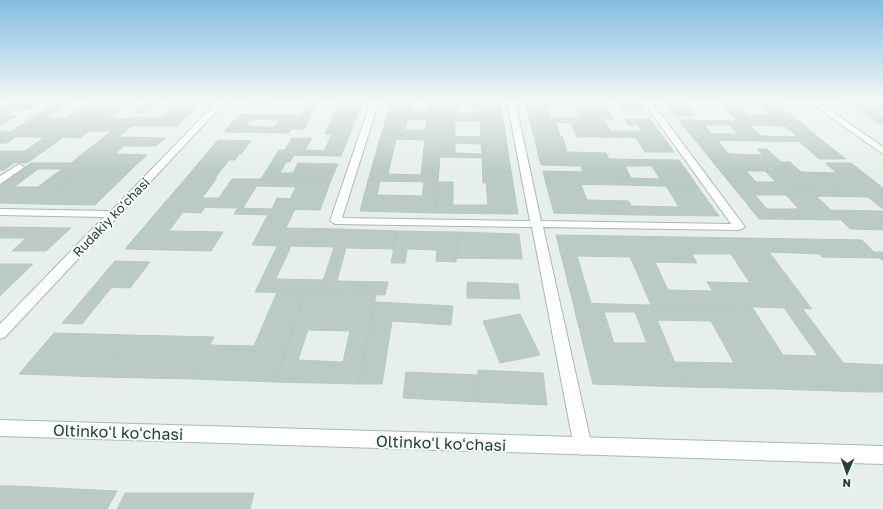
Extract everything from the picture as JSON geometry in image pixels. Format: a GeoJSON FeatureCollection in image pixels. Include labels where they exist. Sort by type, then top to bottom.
{"type":"FeatureCollection","features":[{"type":"Feature","properties":{"kind":"street","name":"Rudakiy koʻchasi"},"geometry":{"type":"LineString","coordinates":[[0,333],[200,125]]}},
{"type":"Feature","properties":{"kind":"street"},"geometry":{"type":"LineString","coordinates":[[368,125],[335,221],[739,227],[664,125]]}},
{"type":"Feature","properties":{"kind":"street"},"geometry":{"type":"LineString","coordinates":[[516,125],[582,447]]}},
{"type":"Feature","properties":{"kind":"street"},"geometry":{"type":"LineString","coordinates":[[846,125],[883,151]]}},
{"type":"Feature","properties":{"kind":"street"},"geometry":{"type":"LineString","coordinates":[[0,181],[19,167]]}},
{"type":"Feature","properties":{"kind":"street"},"geometry":{"type":"LineString","coordinates":[[0,212],[115,214]]}},
{"type":"Feature","properties":{"kind":"street","name":"Oltinkoʻl koʻchasi"},"geometry":{"type":"LineString","coordinates":[[0,428],[582,447],[883,455]]}},
{"type":"Feature","properties":{"kind":"building"},"geometry":{"type":"Polygon","coordinates":[[[21,125],[34,125],[15,137],[0,137],[0,131],[10,132],[21,125]]]}},
{"type":"Feature","properties":{"kind":"building"},"geometry":{"type":"Polygon","coordinates":[[[34,125],[81,125],[79,126],[34,125]]]}},
{"type":"Feature","properties":{"kind":"building"},"geometry":{"type":"Polygon","coordinates":[[[34,125],[79,126],[27,163],[0,162],[0,151],[25,151],[45,137],[16,137],[34,125]]]}},
{"type":"Feature","properties":{"kind":"building"},"geometry":{"type":"Polygon","coordinates":[[[81,125],[120,125],[118,126],[79,126],[81,125]]]}},
{"type":"Feature","properties":{"kind":"building"},"geometry":{"type":"Polygon","coordinates":[[[119,125],[178,125],[177,126],[132,126],[118,137],[104,137],[119,125]]]}},
{"type":"Feature","properties":{"kind":"building"},"geometry":{"type":"Polygon","coordinates":[[[230,125],[274,127],[276,125],[294,125],[289,133],[224,132],[230,125]]]}},
{"type":"Feature","properties":{"kind":"building"},"geometry":{"type":"Polygon","coordinates":[[[294,125],[306,125],[304,129],[292,129],[294,125]]]}},
{"type":"Feature","properties":{"kind":"building"},"geometry":{"type":"Polygon","coordinates":[[[329,125],[354,125],[350,134],[325,134],[329,125]]]}},
{"type":"Feature","properties":{"kind":"building"},"geometry":{"type":"Polygon","coordinates":[[[384,125],[406,125],[405,130],[425,130],[426,125],[443,125],[442,136],[381,135],[384,125]]]}},
{"type":"Feature","properties":{"kind":"building"},"geometry":{"type":"Polygon","coordinates":[[[443,125],[455,125],[455,136],[442,136],[443,125]]]}},
{"type":"Feature","properties":{"kind":"building"},"geometry":{"type":"Polygon","coordinates":[[[480,125],[504,125],[506,137],[481,137],[480,125]]]}},
{"type":"Feature","properties":{"kind":"building"},"geometry":{"type":"Polygon","coordinates":[[[531,125],[557,125],[560,136],[534,136],[531,125]]]}},
{"type":"Feature","properties":{"kind":"building"},"geometry":{"type":"Polygon","coordinates":[[[572,125],[592,125],[598,137],[577,137],[572,125]]]}},
{"type":"Feature","properties":{"kind":"building"},"geometry":{"type":"Polygon","coordinates":[[[592,125],[607,125],[610,131],[642,131],[638,125],[629,125],[654,125],[664,138],[598,137],[592,125]]]}},
{"type":"Feature","properties":{"kind":"building"},"geometry":{"type":"Polygon","coordinates":[[[682,125],[742,125],[759,141],[695,140],[682,125]],[[704,125],[712,134],[738,134],[729,125],[704,125]]]}},
{"type":"Feature","properties":{"kind":"building"},"geometry":{"type":"Polygon","coordinates":[[[742,125],[803,125],[824,142],[759,141],[742,125]],[[749,125],[761,136],[798,137],[785,126],[749,125]]]}},
{"type":"Feature","properties":{"kind":"building"},"geometry":{"type":"Polygon","coordinates":[[[79,126],[118,126],[112,131],[89,131],[80,138],[63,137],[79,126]]]}},
{"type":"Feature","properties":{"kind":"building"},"geometry":{"type":"Polygon","coordinates":[[[332,134],[350,134],[341,156],[276,155],[279,150],[285,150],[292,138],[312,138],[305,150],[324,151],[332,134]]]}},
{"type":"Feature","properties":{"kind":"building"},"geometry":{"type":"Polygon","coordinates":[[[381,135],[442,136],[440,157],[423,156],[425,140],[396,139],[392,156],[375,156],[381,135]]]}},
{"type":"Feature","properties":{"kind":"building"},"geometry":{"type":"Polygon","coordinates":[[[442,136],[506,137],[509,158],[440,157],[442,136]],[[455,143],[455,153],[482,154],[481,144],[455,143]]]}},
{"type":"Feature","properties":{"kind":"building"},"geometry":{"type":"Polygon","coordinates":[[[534,136],[562,136],[567,152],[606,153],[609,159],[539,158],[534,136]]]}},
{"type":"Feature","properties":{"kind":"building"},"geometry":{"type":"Polygon","coordinates":[[[0,137],[15,137],[6,143],[0,143],[0,137]]]}},
{"type":"Feature","properties":{"kind":"building"},"geometry":{"type":"Polygon","coordinates":[[[104,137],[165,138],[156,146],[124,146],[115,154],[147,155],[137,164],[71,163],[104,137]]]}},
{"type":"Feature","properties":{"kind":"building"},"geometry":{"type":"Polygon","coordinates":[[[636,138],[664,138],[674,152],[645,152],[636,138]]]}},
{"type":"Feature","properties":{"kind":"building"},"geometry":{"type":"Polygon","coordinates":[[[218,140],[251,141],[241,154],[206,154],[218,140]]]}},
{"type":"Feature","properties":{"kind":"building"},"geometry":{"type":"Polygon","coordinates":[[[695,140],[717,140],[729,154],[763,155],[757,149],[767,149],[781,162],[712,161],[695,140]]]}},
{"type":"Feature","properties":{"kind":"building"},"geometry":{"type":"Polygon","coordinates":[[[799,141],[824,142],[846,159],[819,159],[799,141]]]}},
{"type":"Feature","properties":{"kind":"building"},"geometry":{"type":"Polygon","coordinates":[[[206,154],[239,154],[235,160],[229,160],[215,178],[186,178],[206,154]]]}},
{"type":"Feature","properties":{"kind":"building"},"geometry":{"type":"Polygon","coordinates":[[[276,155],[294,155],[290,162],[286,162],[280,173],[293,173],[298,163],[338,164],[331,180],[261,179],[276,155]]]}},
{"type":"Feature","properties":{"kind":"building"},"geometry":{"type":"Polygon","coordinates":[[[375,156],[392,156],[388,174],[421,175],[423,156],[440,157],[438,182],[368,181],[375,156]]]}},
{"type":"Feature","properties":{"kind":"building"},"geometry":{"type":"Polygon","coordinates":[[[482,157],[509,158],[513,183],[483,183],[482,157]]]}},
{"type":"Feature","properties":{"kind":"building"},"geometry":{"type":"Polygon","coordinates":[[[539,158],[609,159],[622,185],[546,184],[543,171],[583,172],[581,166],[541,165],[539,158]]]}},
{"type":"Feature","properties":{"kind":"building"},"geometry":{"type":"Polygon","coordinates":[[[609,159],[679,160],[698,187],[622,185],[609,159]],[[625,166],[631,178],[660,179],[652,166],[625,166]]]}},
{"type":"Feature","properties":{"kind":"building"},"geometry":{"type":"Polygon","coordinates":[[[712,161],[781,162],[809,189],[734,188],[712,161]],[[746,171],[756,182],[776,182],[765,171],[746,171]]]}},
{"type":"Feature","properties":{"kind":"building"},"geometry":{"type":"Polygon","coordinates":[[[0,162],[15,162],[4,170],[0,170],[0,162]]]}},
{"type":"Feature","properties":{"kind":"building"},"geometry":{"type":"Polygon","coordinates":[[[781,162],[790,162],[801,172],[837,173],[825,163],[851,163],[883,188],[883,191],[809,189],[781,162]]]}},
{"type":"Feature","properties":{"kind":"building"},"geometry":{"type":"Polygon","coordinates":[[[31,163],[87,164],[39,204],[0,203],[0,185],[31,163]],[[38,169],[14,187],[38,187],[62,169],[38,169]]]}},
{"type":"Feature","properties":{"kind":"building"},"geometry":{"type":"Polygon","coordinates":[[[87,164],[137,164],[95,205],[39,204],[87,164]]]}},
{"type":"Feature","properties":{"kind":"building"},"geometry":{"type":"Polygon","coordinates":[[[186,178],[217,178],[202,198],[219,198],[232,179],[261,179],[243,208],[161,207],[186,178]]]}},
{"type":"Feature","properties":{"kind":"building"},"geometry":{"type":"Polygon","coordinates":[[[261,179],[331,180],[320,210],[272,209],[277,198],[290,199],[296,187],[257,186],[261,179]]]}},
{"type":"Feature","properties":{"kind":"building"},"geometry":{"type":"Polygon","coordinates":[[[368,181],[380,181],[377,195],[422,196],[424,182],[438,182],[436,213],[360,211],[368,181]]]}},
{"type":"Feature","properties":{"kind":"building"},"geometry":{"type":"Polygon","coordinates":[[[438,182],[453,182],[453,205],[488,205],[486,183],[513,183],[518,214],[436,213],[438,182]]]}},
{"type":"Feature","properties":{"kind":"building"},"geometry":{"type":"Polygon","coordinates":[[[546,184],[581,185],[587,200],[629,201],[636,215],[554,213],[546,184]]]}},
{"type":"Feature","properties":{"kind":"building"},"geometry":{"type":"Polygon","coordinates":[[[666,186],[698,187],[719,216],[636,215],[632,206],[679,207],[666,186]]]}},
{"type":"Feature","properties":{"kind":"building"},"geometry":{"type":"Polygon","coordinates":[[[734,188],[809,189],[841,220],[759,219],[734,188]],[[755,195],[767,209],[799,209],[786,195],[755,195]]]}},
{"type":"Feature","properties":{"kind":"building"},"geometry":{"type":"Polygon","coordinates":[[[809,189],[883,191],[883,209],[868,197],[816,196],[809,189]]]}},
{"type":"Feature","properties":{"kind":"building"},"geometry":{"type":"Polygon","coordinates":[[[161,207],[205,207],[201,213],[183,212],[169,231],[223,232],[211,251],[125,249],[161,207]]]}},
{"type":"Feature","properties":{"kind":"building"},"geometry":{"type":"Polygon","coordinates":[[[238,208],[295,209],[277,246],[252,245],[268,215],[234,214],[238,208]]]}},
{"type":"Feature","properties":{"kind":"building"},"geometry":{"type":"Polygon","coordinates":[[[830,210],[883,211],[883,221],[841,220],[830,210]]]}},
{"type":"Feature","properties":{"kind":"building"},"geometry":{"type":"Polygon","coordinates":[[[841,220],[883,221],[883,230],[850,229],[841,220]]]}},
{"type":"Feature","properties":{"kind":"building"},"geometry":{"type":"Polygon","coordinates":[[[0,227],[71,228],[46,251],[12,251],[26,238],[0,238],[0,227]]]}},
{"type":"Feature","properties":{"kind":"building"},"geometry":{"type":"Polygon","coordinates":[[[286,228],[340,229],[335,247],[291,246],[276,279],[323,280],[319,293],[255,292],[286,228]]]}},
{"type":"Feature","properties":{"kind":"building"},"geometry":{"type":"Polygon","coordinates":[[[340,229],[397,231],[394,249],[346,248],[337,281],[388,282],[385,295],[319,293],[340,229]]]}},
{"type":"Feature","properties":{"kind":"building"},"geometry":{"type":"Polygon","coordinates":[[[397,231],[457,232],[456,262],[436,261],[437,250],[407,249],[405,263],[391,263],[397,231]]]}},
{"type":"Feature","properties":{"kind":"building"},"geometry":{"type":"Polygon","coordinates":[[[457,232],[519,234],[522,259],[456,258],[457,232]]]}},
{"type":"Feature","properties":{"kind":"building"},"geometry":{"type":"Polygon","coordinates":[[[556,235],[621,236],[631,257],[577,256],[591,303],[573,303],[556,235]]]}},
{"type":"Feature","properties":{"kind":"building"},"geometry":{"type":"Polygon","coordinates":[[[621,236],[682,237],[697,263],[655,262],[668,290],[713,291],[722,306],[651,305],[621,236]]]}},
{"type":"Feature","properties":{"kind":"building"},"geometry":{"type":"Polygon","coordinates":[[[682,237],[739,238],[789,308],[722,306],[707,282],[750,283],[731,254],[692,254],[682,237]]]}},
{"type":"Feature","properties":{"kind":"building"},"geometry":{"type":"Polygon","coordinates":[[[739,238],[807,239],[820,254],[769,252],[812,309],[789,308],[739,238]]]}},
{"type":"Feature","properties":{"kind":"building"},"geometry":{"type":"Polygon","coordinates":[[[807,239],[862,240],[880,258],[822,257],[807,239]]]}},
{"type":"Feature","properties":{"kind":"building"},"geometry":{"type":"Polygon","coordinates":[[[874,252],[883,252],[883,261],[874,252]]]}},
{"type":"Feature","properties":{"kind":"building"},"geometry":{"type":"Polygon","coordinates":[[[115,261],[150,262],[130,288],[93,287],[115,261]]]}},
{"type":"Feature","properties":{"kind":"building"},"geometry":{"type":"Polygon","coordinates":[[[0,264],[33,264],[0,296],[0,264]]]}},
{"type":"Feature","properties":{"kind":"building"},"geometry":{"type":"Polygon","coordinates":[[[467,282],[518,284],[520,299],[467,298],[467,282]]]}},
{"type":"Feature","properties":{"kind":"building"},"geometry":{"type":"Polygon","coordinates":[[[93,287],[112,287],[82,324],[62,323],[93,287]]]}},
{"type":"Feature","properties":{"kind":"building"},"geometry":{"type":"Polygon","coordinates":[[[277,292],[305,293],[274,382],[192,379],[209,345],[254,346],[277,292]]]}},
{"type":"Feature","properties":{"kind":"building"},"geometry":{"type":"Polygon","coordinates":[[[305,293],[376,295],[359,384],[274,382],[305,293]],[[308,330],[298,360],[343,362],[350,331],[308,330]]]}},
{"type":"Feature","properties":{"kind":"building"},"geometry":{"type":"Polygon","coordinates":[[[375,302],[453,306],[451,325],[392,321],[382,384],[359,384],[375,302]]]}},
{"type":"Feature","properties":{"kind":"building"},"geometry":{"type":"Polygon","coordinates":[[[573,303],[651,305],[685,387],[593,384],[573,303]],[[604,312],[614,343],[647,343],[635,312],[604,312]]]}},
{"type":"Feature","properties":{"kind":"building"},"geometry":{"type":"Polygon","coordinates":[[[651,305],[727,306],[775,389],[685,387],[674,362],[734,363],[711,321],[657,320],[651,305]]]}},
{"type":"Feature","properties":{"kind":"building"},"geometry":{"type":"Polygon","coordinates":[[[727,306],[752,307],[783,355],[818,356],[784,308],[802,308],[865,392],[775,389],[727,306]]]}},
{"type":"Feature","properties":{"kind":"building"},"geometry":{"type":"Polygon","coordinates":[[[520,314],[540,355],[500,363],[483,321],[520,314]]]}},
{"type":"Feature","properties":{"kind":"building"},"geometry":{"type":"Polygon","coordinates":[[[54,333],[130,335],[102,377],[19,374],[54,333]]]}},
{"type":"Feature","properties":{"kind":"building"},"geometry":{"type":"Polygon","coordinates":[[[130,335],[214,337],[192,379],[102,377],[130,335]]]}},
{"type":"Feature","properties":{"kind":"building"},"geometry":{"type":"Polygon","coordinates":[[[843,363],[883,365],[883,392],[865,392],[843,363]]]}},
{"type":"Feature","properties":{"kind":"building"},"geometry":{"type":"Polygon","coordinates":[[[478,370],[543,373],[547,405],[479,402],[478,370]]]}},
{"type":"Feature","properties":{"kind":"building"},"geometry":{"type":"Polygon","coordinates":[[[406,372],[478,375],[479,402],[403,398],[406,372]]]}},
{"type":"Feature","properties":{"kind":"building"},"geometry":{"type":"Polygon","coordinates":[[[0,486],[15,486],[0,507],[0,486]]]}},
{"type":"Feature","properties":{"kind":"building"},"geometry":{"type":"Polygon","coordinates":[[[15,486],[117,491],[107,509],[0,509],[15,486]]]}},
{"type":"Feature","properties":{"kind":"building"},"geometry":{"type":"Polygon","coordinates":[[[125,493],[254,493],[250,509],[117,509],[125,493]]]}}]}
